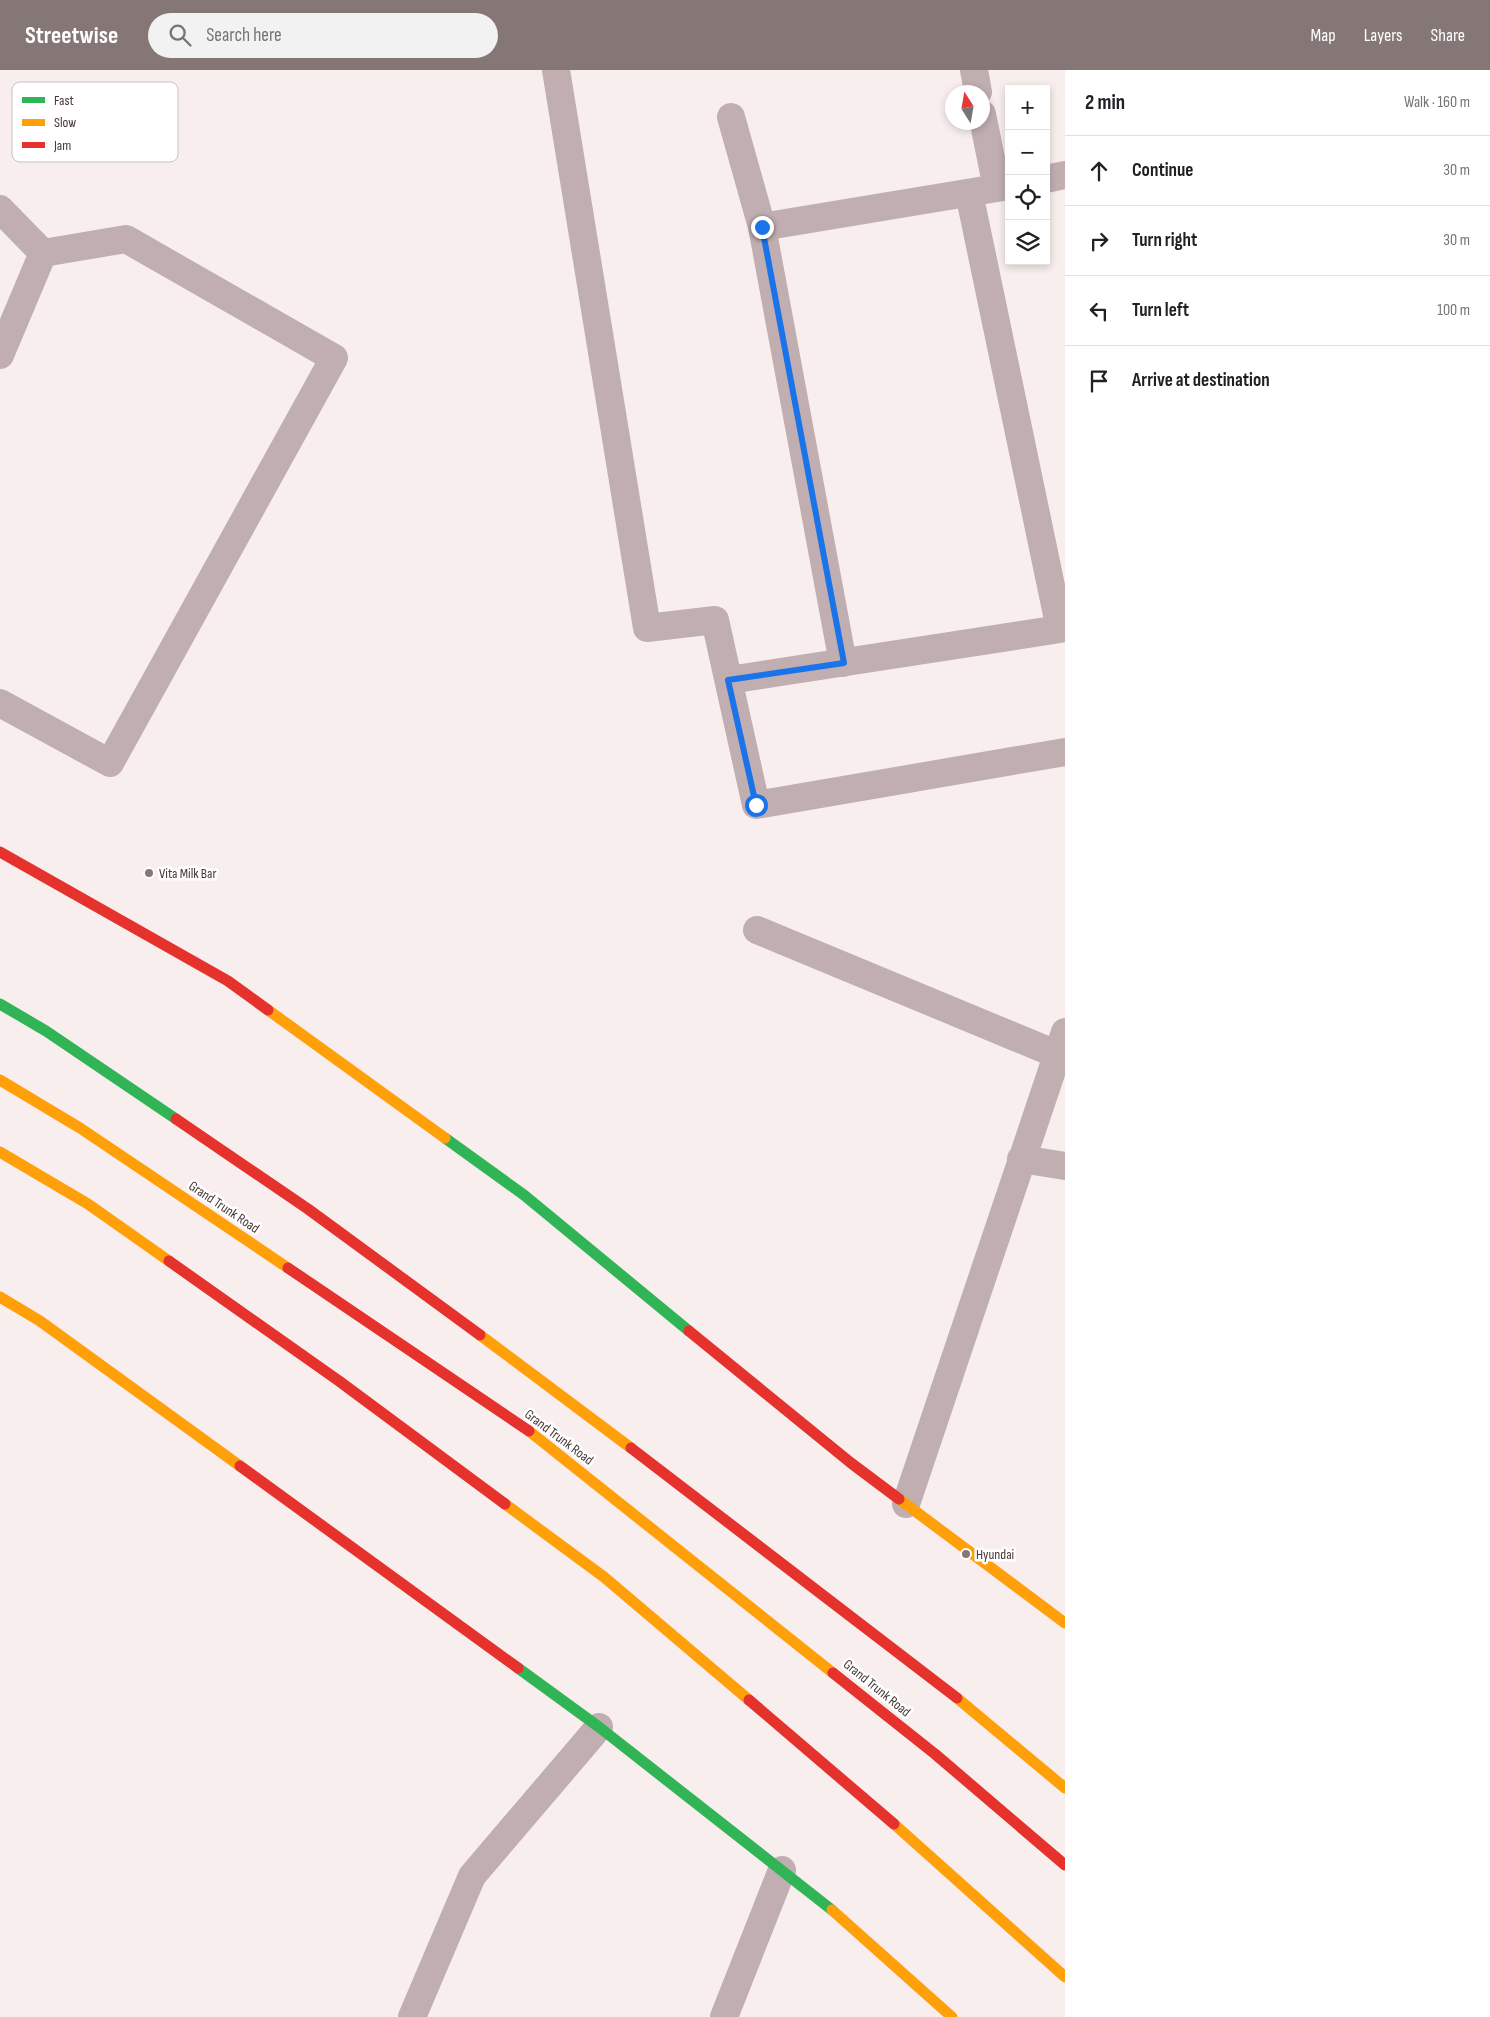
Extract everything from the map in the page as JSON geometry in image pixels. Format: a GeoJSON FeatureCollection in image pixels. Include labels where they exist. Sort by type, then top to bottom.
{"type":"FeatureCollection","features":[{"type":"Feature","properties":{"kind":"main road"},"geometry":{"type":"LineString","coordinates":[[0,852],[24,864],[236,987],[524,1195],[851,1463],[1065,1623]]}},
{"type":"Feature","properties":{"kind":"main road"},"geometry":{"type":"LineString","coordinates":[[0,1004],[46,1032],[308,1209],[569,1400],[964,1703],[1026,1758],[1065,1788]]}},
{"type":"Feature","properties":{"kind":"main road","name":"Grand Trunk Road"},"geometry":{"type":"LineString","coordinates":[[0,1080],[80,1128],[530,1432],[935,1754],[1065,1865]]}},
{"type":"Feature","properties":{"kind":"main road"},"geometry":{"type":"LineString","coordinates":[[0,1152],[88,1204],[339,1381],[604,1577],[880,1812],[1065,1977]]}},
{"type":"Feature","properties":{"kind":"main road"},"geometry":{"type":"LineString","coordinates":[[0,1297],[40,1321],[599,1726],[842,1917],[952,2017]]}},
{"type":"Feature","properties":{"kind":"street"},"geometry":{"type":"LineString","coordinates":[[556,70],[647,628],[715,620],[756,805],[1065,752]]}},
{"type":"Feature","properties":{"kind":"street"},"geometry":{"type":"LineString","coordinates":[[974,70],[977,85]]}},
{"type":"Feature","properties":{"kind":"street"},"geometry":{"type":"LineString","coordinates":[[731,117],[762,227],[844,663]]}},
{"type":"Feature","properties":{"kind":"street"},"geometry":{"type":"LineString","coordinates":[[762,227],[1003,187],[987,130]]}},
{"type":"Feature","properties":{"kind":"street"},"geometry":{"type":"LineString","coordinates":[[1050,178],[1065,175]]}},
{"type":"Feature","properties":{"kind":"street"},"geometry":{"type":"LineString","coordinates":[[728,680],[1060,629],[970,193]]}},
{"type":"Feature","properties":{"kind":"street"},"geometry":{"type":"LineString","coordinates":[[0,209],[43,253]]}},
{"type":"Feature","properties":{"kind":"street"},"geometry":{"type":"LineString","coordinates":[[0,703],[110,763],[334,358],[126,239],[43,253]]}},
{"type":"Feature","properties":{"kind":"street"},"geometry":{"type":"LineString","coordinates":[[0,355],[43,253]]}},
{"type":"Feature","properties":{"kind":"street"},"geometry":{"type":"LineString","coordinates":[[757,930],[1061,1043],[906,1504]]}},
{"type":"Feature","properties":{"kind":"street"},"geometry":{"type":"LineString","coordinates":[[1021,1158],[1065,1166]]}},
{"type":"Feature","properties":{"kind":"street"},"geometry":{"type":"LineString","coordinates":[[412,2017],[472,1876],[599,1726]]}},
{"type":"Feature","properties":{"kind":"street"},"geometry":{"type":"LineString","coordinates":[[724,2017],[782,1870]]}},
{"type":"Feature","properties":{"kind":"traffic: fast"},"geometry":{"type":"LineString","coordinates":[[0,1004],[46,1031],[176,1119]]}},
{"type":"Feature","properties":{"kind":"traffic: fast"},"geometry":{"type":"LineString","coordinates":[[445,1138],[524,1195],[689,1331]]}},
{"type":"Feature","properties":{"kind":"traffic: fast"},"geometry":{"type":"LineString","coordinates":[[518,1668],[599,1727],[832,1910]]}},
{"type":"Feature","properties":{"kind":"traffic: slow"},"geometry":{"type":"LineString","coordinates":[[268,1010],[445,1138]]}},
{"type":"Feature","properties":{"kind":"traffic: slow"},"geometry":{"type":"LineString","coordinates":[[0,1080],[80,1128],[288,1268]]}},
{"type":"Feature","properties":{"kind":"traffic: slow"},"geometry":{"type":"LineString","coordinates":[[0,1152],[88,1204],[169,1261]]}},
{"type":"Feature","properties":{"kind":"traffic: slow"},"geometry":{"type":"LineString","coordinates":[[0,1297],[40,1321],[240,1466]]}},
{"type":"Feature","properties":{"kind":"traffic: slow"},"geometry":{"type":"LineString","coordinates":[[480,1335],[631,1448]]}},
{"type":"Feature","properties":{"kind":"traffic: slow"},"geometry":{"type":"LineString","coordinates":[[529,1431],[833,1673]]}},
{"type":"Feature","properties":{"kind":"traffic: slow"},"geometry":{"type":"LineString","coordinates":[[899,1499],[1065,1623]]}},
{"type":"Feature","properties":{"kind":"traffic: slow"},"geometry":{"type":"LineString","coordinates":[[505,1504],[604,1577],[749,1700]]}},
{"type":"Feature","properties":{"kind":"traffic: slow"},"geometry":{"type":"LineString","coordinates":[[957,1698],[1065,1788]]}},
{"type":"Feature","properties":{"kind":"traffic: slow"},"geometry":{"type":"LineString","coordinates":[[894,1824],[1065,1977]]}},
{"type":"Feature","properties":{"kind":"traffic: slow"},"geometry":{"type":"LineString","coordinates":[[832,1910],[952,2017]]}},
{"type":"Feature","properties":{"kind":"traffic: jam"},"geometry":{"type":"LineString","coordinates":[[0,852],[228,981],[268,1010]]}},
{"type":"Feature","properties":{"kind":"traffic: jam"},"geometry":{"type":"LineString","coordinates":[[176,1119],[308,1209],[480,1335]]}},
{"type":"Feature","properties":{"kind":"traffic: jam"},"geometry":{"type":"LineString","coordinates":[[169,1261],[339,1381],[505,1504]]}},
{"type":"Feature","properties":{"kind":"traffic: jam"},"geometry":{"type":"LineString","coordinates":[[288,1268],[529,1431]]}},
{"type":"Feature","properties":{"kind":"traffic: jam"},"geometry":{"type":"LineString","coordinates":[[689,1331],[851,1463],[899,1499]]}},
{"type":"Feature","properties":{"kind":"traffic: jam"},"geometry":{"type":"LineString","coordinates":[[631,1448],[957,1698]]}},
{"type":"Feature","properties":{"kind":"traffic: jam"},"geometry":{"type":"LineString","coordinates":[[240,1466],[518,1668]]}},
{"type":"Feature","properties":{"kind":"traffic: jam"},"geometry":{"type":"LineString","coordinates":[[833,1673],[935,1754],[1065,1865]]}},
{"type":"Feature","properties":{"kind":"traffic: jam"},"geometry":{"type":"LineString","coordinates":[[749,1700],[894,1824]]}},
{"type":"Feature","properties":{"kind":"place","name":"Vita Milk Bar"},"geometry":{"type":"Point","coordinates":[149,873]}},
{"type":"Feature","properties":{"kind":"place","name":"Hyundai"},"geometry":{"type":"Point","coordinates":[966,1554]}},
{"type":"Feature","properties":{"kind":"route"},"geometry":{"type":"LineString","coordinates":[[756,805],[728,680],[844,663],[762,227]]}}]}
